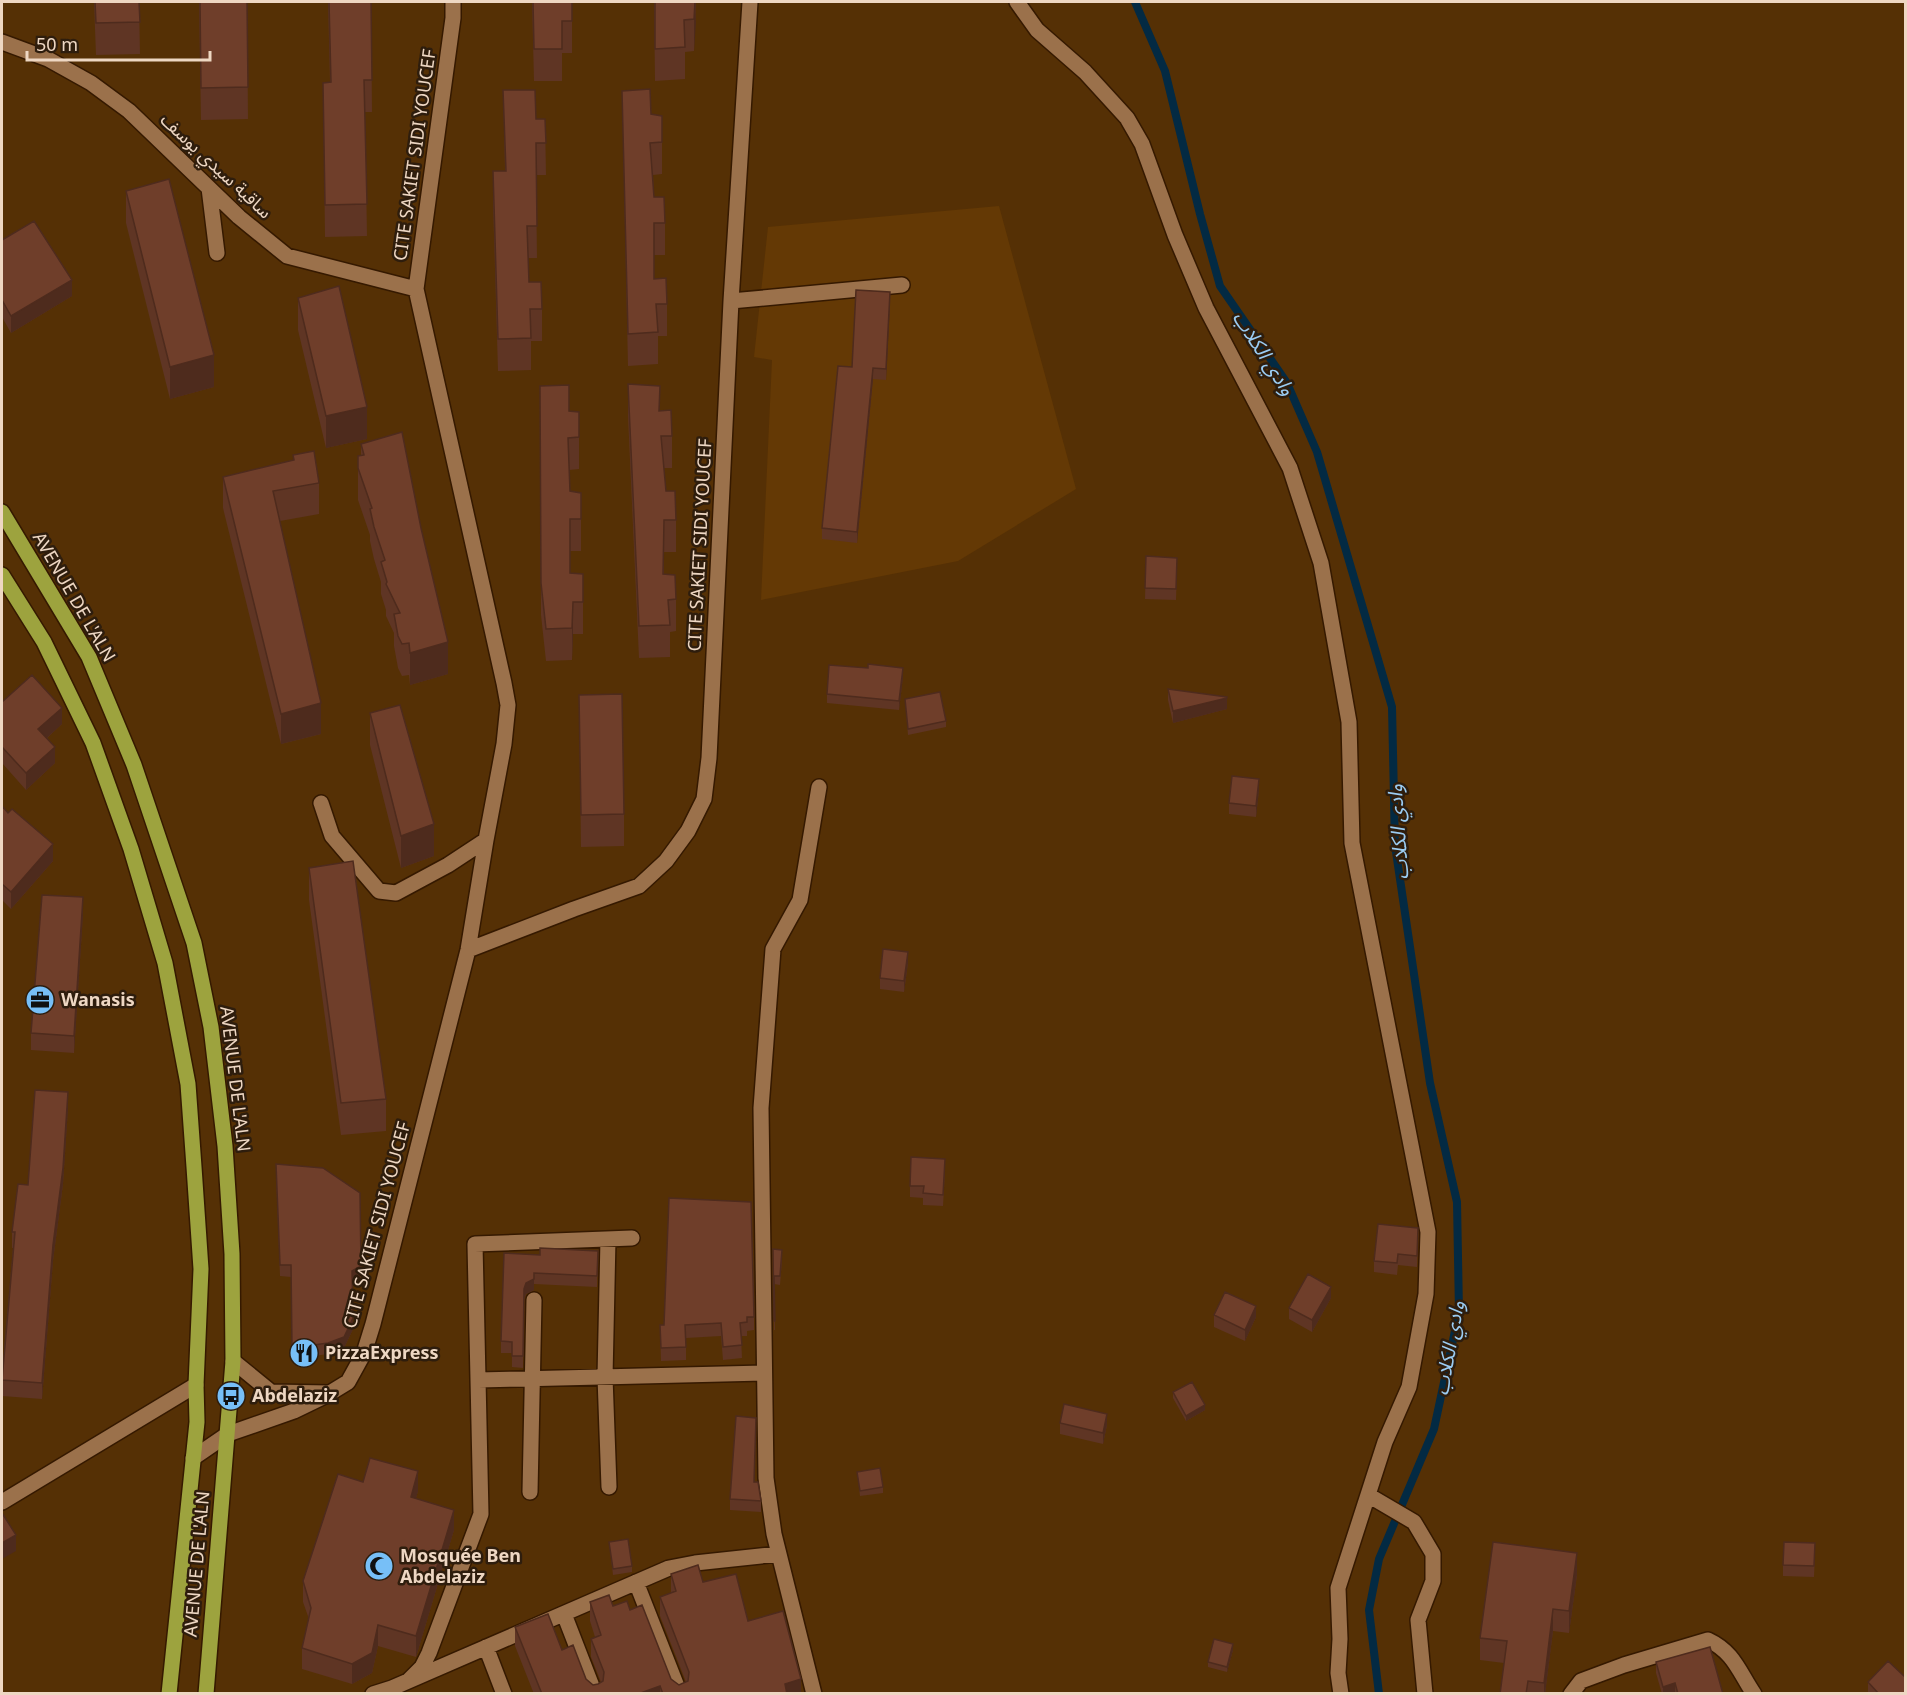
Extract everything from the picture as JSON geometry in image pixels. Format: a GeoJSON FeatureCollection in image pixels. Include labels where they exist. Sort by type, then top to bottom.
{"type":"FeatureCollection","features":[{"type":"Feature","properties":{"kind":"main road","name":"AVENUE DE L'ALN"},"geometry":{"type":"LineString","coordinates":[[2,512],[89,657],[134,765],[194,944],[211,1026],[225,1146],[232,1254],[233,1361],[206,1694]]}},
{"type":"Feature","properties":{"kind":"main road"},"geometry":{"type":"LineString","coordinates":[[2,574],[44,642],[93,743],[131,849],[165,963],[189,1096],[201,1269],[196,1385],[197,1422],[169,1694]]}},
{"type":"Feature","properties":{"kind":"street","name":"CITE SAKIET SIDI YOUCEF"},"geometry":{"type":"LineString","coordinates":[[193,1458],[228,1434],[294,1411],[348,1382],[364,1353],[468,950],[504,744],[508,705],[416,288],[452,30],[453,2]]}},
{"type":"Feature","properties":{"kind":"street","name":"CITE SAKIET SIDI YOUCEF"},"geometry":{"type":"LineString","coordinates":[[468,950],[639,886],[666,861],[688,831],[704,799],[709,758],[731,301],[750,2]]}},
{"type":"Feature","properties":{"kind":"street"},"geometry":{"type":"LineString","coordinates":[[1017,2],[1037,30],[1085,72],[1127,118],[1142,144],[1174,235],[1206,308],[1290,468],[1321,563],[1348,722],[1352,843],[1428,1233],[1426,1294],[1409,1386],[1385,1442],[1338,1588],[1340,1639],[1338,1673],[1341,1694]]}},
{"type":"Feature","properties":{"kind":"street","name":"ساقية سيدي يوسف"},"geometry":{"type":"LineString","coordinates":[[2,42],[48,58],[91,83],[129,111],[239,217],[287,256],[416,288]]}},
{"type":"Feature","properties":{"kind":"street"},"geometry":{"type":"LineString","coordinates":[[210,188],[217,253]]}},
{"type":"Feature","properties":{"kind":"street"},"geometry":{"type":"LineString","coordinates":[[731,301],[902,285]]}},
{"type":"Feature","properties":{"kind":"street"},"geometry":{"type":"LineString","coordinates":[[814,1694],[779,1554],[766,1478],[761,1108],[773,949],[800,900],[819,787]]}},
{"type":"Feature","properties":{"kind":"street"},"geometry":{"type":"LineString","coordinates":[[321,803],[332,836],[380,891],[396,893],[448,865],[486,840]]}},
{"type":"Feature","properties":{"kind":"street"},"geometry":{"type":"LineString","coordinates":[[408,1681],[422,1667],[429,1653],[481,1514],[475,1244],[632,1238]]}},
{"type":"Feature","properties":{"kind":"street"},"geometry":{"type":"LineString","coordinates":[[608,1239],[605,1377],[609,1487]]}},
{"type":"Feature","properties":{"kind":"street"},"geometry":{"type":"LineString","coordinates":[[530,1492],[534,1300]]}},
{"type":"Feature","properties":{"kind":"street"},"geometry":{"type":"LineString","coordinates":[[233,1361],[271,1392],[330,1393]]}},
{"type":"Feature","properties":{"kind":"street"},"geometry":{"type":"LineString","coordinates":[[478,1380],[764,1373]]}},
{"type":"Feature","properties":{"kind":"street"},"geometry":{"type":"LineString","coordinates":[[2,1502],[196,1385]]}},
{"type":"Feature","properties":{"kind":"street"},"geometry":{"type":"LineString","coordinates":[[1368,1496],[1414,1522],[1433,1554],[1433,1581],[1418,1620],[1425,1694]]}},
{"type":"Feature","properties":{"kind":"street"},"geometry":{"type":"LineString","coordinates":[[373,1694],[393,1691],[408,1681],[669,1568],[779,1554]]}},
{"type":"Feature","properties":{"kind":"street"},"geometry":{"type":"LineString","coordinates":[[636,1582],[680,1694]]}},
{"type":"Feature","properties":{"kind":"street"},"geometry":{"type":"LineString","coordinates":[[564,1614],[595,1694]]}},
{"type":"Feature","properties":{"kind":"street"},"geometry":{"type":"LineString","coordinates":[[1571,1694],[1581,1681],[1624,1665],[1708,1640],[1719,1645],[1732,1657],[1754,1694]]}},
{"type":"Feature","properties":{"kind":"street"},"geometry":{"type":"LineString","coordinates":[[486,1647],[504,1694]]}},
{"type":"Feature","properties":{"kind":"shaded area"},"geometry":{"type":"Polygon","coordinates":[[[999,206],[1076,489],[958,561],[761,600],[772,360],[754,357],[768,227],[999,206]]]}},
{"type":"Feature","properties":{"kind":"building"},"geometry":{"type":"Polygon","coordinates":[[[95,2],[139,2],[140,22],[96,23],[95,2]]]}},
{"type":"Feature","properties":{"kind":"building"},"geometry":{"type":"Polygon","coordinates":[[[200,2],[247,2],[248,87],[201,88],[200,2]]]}},
{"type":"Feature","properties":{"kind":"building"},"geometry":{"type":"Polygon","coordinates":[[[329,2],[371,2],[372,80],[364,80],[367,204],[325,205],[323,83],[331,82],[329,2]]]}},
{"type":"Feature","properties":{"kind":"building"},"geometry":{"type":"Polygon","coordinates":[[[533,2],[572,2],[572,21],[562,21],[562,49],[534,49],[533,2]]]}},
{"type":"Feature","properties":{"kind":"building"},"geometry":{"type":"Polygon","coordinates":[[[655,2],[695,2],[694,19],[684,20],[685,47],[655,49],[655,2]]]}},
{"type":"Feature","properties":{"kind":"building"},"geometry":{"type":"Polygon","coordinates":[[[650,89],[651,114],[662,116],[662,142],[650,143],[654,197],[664,197],[665,223],[654,223],[654,279],[666,278],[667,304],[656,304],[658,332],[628,334],[622,91],[650,89]]]}},
{"type":"Feature","properties":{"kind":"building"},"geometry":{"type":"Polygon","coordinates":[[[503,90],[535,90],[536,119],[545,119],[546,143],[536,143],[537,226],[527,226],[529,282],[541,282],[542,309],[530,309],[531,338],[498,339],[493,171],[506,171],[503,90]]]}},
{"type":"Feature","properties":{"kind":"building"},"geometry":{"type":"Polygon","coordinates":[[[169,179],[214,355],[170,367],[126,191],[169,179]]]}},
{"type":"Feature","properties":{"kind":"building"},"geometry":{"type":"Polygon","coordinates":[[[34,221],[72,280],[11,316],[2,300],[2,240],[34,221]]]}},
{"type":"Feature","properties":{"kind":"building"},"geometry":{"type":"Polygon","coordinates":[[[339,286],[367,407],[326,416],[298,298],[339,286]]]}},
{"type":"Feature","properties":{"kind":"building"},"geometry":{"type":"Polygon","coordinates":[[[856,290],[890,292],[886,369],[873,368],[857,532],[822,528],[838,366],[852,367],[856,290]]]}},
{"type":"Feature","properties":{"kind":"building"},"geometry":{"type":"Polygon","coordinates":[[[628,384],[660,386],[659,411],[671,410],[672,436],[661,436],[666,491],[675,491],[676,520],[664,520],[663,574],[675,575],[676,599],[668,600],[670,625],[639,626],[628,384]]]}},
{"type":"Feature","properties":{"kind":"building"},"geometry":{"type":"Polygon","coordinates":[[[569,385],[569,411],[579,412],[579,437],[568,438],[570,491],[581,493],[581,519],[570,519],[570,573],[583,574],[583,602],[573,602],[572,628],[546,629],[541,583],[540,386],[569,385]]]}},
{"type":"Feature","properties":{"kind":"building"},"geometry":{"type":"Polygon","coordinates":[[[402,432],[421,528],[448,642],[410,653],[409,643],[402,644],[398,636],[394,614],[400,613],[386,584],[381,562],[385,560],[374,527],[370,509],[372,508],[358,468],[358,456],[364,455],[361,444],[402,432]]]}},
{"type":"Feature","properties":{"kind":"building"},"geometry":{"type":"Polygon","coordinates":[[[314,451],[319,483],[273,491],[321,703],[281,714],[223,477],[294,460],[293,455],[314,451]]]}},
{"type":"Feature","properties":{"kind":"building"},"geometry":{"type":"Polygon","coordinates":[[[1146,556],[1177,558],[1176,589],[1145,588],[1146,556]]]}},
{"type":"Feature","properties":{"kind":"building"},"geometry":{"type":"Polygon","coordinates":[[[868,664],[903,668],[899,701],[827,694],[829,665],[868,668],[868,664]]]}},
{"type":"Feature","properties":{"kind":"building"},"geometry":{"type":"Polygon","coordinates":[[[32,675],[62,708],[38,729],[55,747],[26,773],[2,747],[2,702],[32,675]]]}},
{"type":"Feature","properties":{"kind":"building"},"geometry":{"type":"Polygon","coordinates":[[[1168,689],[1227,697],[1227,698],[1173,711],[1168,689]]]}},
{"type":"Feature","properties":{"kind":"building"},"geometry":{"type":"Polygon","coordinates":[[[940,692],[946,721],[908,729],[905,699],[940,692]]]}},
{"type":"Feature","properties":{"kind":"building"},"geometry":{"type":"Polygon","coordinates":[[[622,694],[624,814],[581,815],[579,695],[622,694]]]}},
{"type":"Feature","properties":{"kind":"building"},"geometry":{"type":"Polygon","coordinates":[[[400,705],[434,824],[401,836],[370,713],[400,705]]]}},
{"type":"Feature","properties":{"kind":"building"},"geometry":{"type":"Polygon","coordinates":[[[1232,776],[1259,779],[1256,806],[1229,803],[1232,776]]]}},
{"type":"Feature","properties":{"kind":"building"},"geometry":{"type":"Polygon","coordinates":[[[2,806],[8,813],[12,809],[53,844],[11,892],[2,884],[2,806]]]}},
{"type":"Feature","properties":{"kind":"building"},"geometry":{"type":"Polygon","coordinates":[[[353,861],[386,1099],[341,1103],[309,868],[353,861]]]}},
{"type":"Feature","properties":{"kind":"building"},"geometry":{"type":"Polygon","coordinates":[[[42,895],[83,897],[74,1036],[31,1033],[42,895]]]}},
{"type":"Feature","properties":{"kind":"building"},"geometry":{"type":"Polygon","coordinates":[[[883,949],[908,952],[904,981],[880,978],[883,949]]]}},
{"type":"Feature","properties":{"kind":"building"},"geometry":{"type":"Polygon","coordinates":[[[35,1090],[68,1092],[42,1383],[2,1380],[15,1232],[12,1232],[18,1184],[28,1185],[35,1090]]]}},
{"type":"Feature","properties":{"kind":"building"},"geometry":{"type":"Polygon","coordinates":[[[911,1157],[945,1159],[943,1195],[923,1193],[924,1186],[910,1186],[911,1157]]]}},
{"type":"Feature","properties":{"kind":"building"},"geometry":{"type":"Polygon","coordinates":[[[276,1164],[323,1168],[360,1193],[361,1266],[352,1271],[353,1318],[344,1337],[328,1343],[292,1348],[291,1265],[280,1265],[276,1164]]]}},
{"type":"Feature","properties":{"kind":"building"},"geometry":{"type":"Polygon","coordinates":[[[669,1198],[751,1202],[754,1317],[747,1317],[747,1322],[740,1323],[742,1345],[723,1347],[721,1323],[685,1325],[686,1347],[661,1348],[660,1325],[664,1325],[669,1198]]]}},
{"type":"Feature","properties":{"kind":"building"},"geometry":{"type":"Polygon","coordinates":[[[1378,1224],[1418,1228],[1417,1256],[1398,1254],[1397,1263],[1374,1261],[1378,1224]]]}},
{"type":"Feature","properties":{"kind":"building"},"geometry":{"type":"Polygon","coordinates":[[[540,1248],[598,1251],[597,1276],[534,1273],[534,1279],[526,1283],[524,1289],[523,1356],[512,1356],[512,1342],[501,1341],[504,1253],[540,1255],[540,1248]]]}},
{"type":"Feature","properties":{"kind":"building"},"geometry":{"type":"Polygon","coordinates":[[[773,1249],[782,1250],[780,1276],[774,1276],[775,1321],[774,1321],[773,1249]]]}},
{"type":"Feature","properties":{"kind":"building"},"geometry":{"type":"Polygon","coordinates":[[[1308,1274],[1331,1287],[1312,1320],[1289,1308],[1308,1274]]]}},
{"type":"Feature","properties":{"kind":"building"},"geometry":{"type":"Polygon","coordinates":[[[1225,1292],[1256,1306],[1245,1330],[1214,1315],[1225,1292]]]}},
{"type":"Feature","properties":{"kind":"building"},"geometry":{"type":"Polygon","coordinates":[[[1192,1382],[1205,1405],[1186,1416],[1173,1392],[1192,1382]]]}},
{"type":"Feature","properties":{"kind":"building"},"geometry":{"type":"Polygon","coordinates":[[[1064,1404],[1107,1414],[1103,1433],[1060,1423],[1064,1404]]]}},
{"type":"Feature","properties":{"kind":"building"},"geometry":{"type":"Polygon","coordinates":[[[736,1416],[756,1418],[754,1482],[758,1482],[761,1501],[730,1499],[736,1416]]]}},
{"type":"Feature","properties":{"kind":"building","name":"Mosquée Ben Abdelaziz"},"geometry":{"type":"Polygon","coordinates":[[[370,1458],[418,1471],[411,1497],[454,1510],[416,1636],[378,1625],[372,1653],[352,1664],[302,1648],[311,1608],[303,1581],[338,1474],[363,1482],[370,1458]]]}},
{"type":"Feature","properties":{"kind":"building"},"geometry":{"type":"Polygon","coordinates":[[[880,1468],[883,1487],[860,1491],[857,1472],[880,1468]]]}},
{"type":"Feature","properties":{"kind":"building"},"geometry":{"type":"Polygon","coordinates":[[[2,1513],[16,1535],[2,1543],[2,1513]]]}},
{"type":"Feature","properties":{"kind":"building"},"geometry":{"type":"Polygon","coordinates":[[[628,1539],[632,1566],[613,1569],[609,1542],[628,1539]]]}},
{"type":"Feature","properties":{"kind":"building"},"geometry":{"type":"Polygon","coordinates":[[[1493,1542],[1577,1553],[1569,1611],[1553,1609],[1544,1683],[1528,1681],[1526,1694],[1500,1694],[1507,1641],[1480,1638],[1493,1542]]]}},
{"type":"Feature","properties":{"kind":"building"},"geometry":{"type":"Polygon","coordinates":[[[1784,1542],[1815,1543],[1814,1566],[1783,1565],[1784,1542]]]}},
{"type":"Feature","properties":{"kind":"building"},"geometry":{"type":"Polygon","coordinates":[[[698,1565],[703,1582],[736,1574],[748,1621],[783,1611],[801,1679],[785,1684],[787,1694],[663,1694],[660,1686],[638,1694],[542,1694],[515,1627],[548,1614],[562,1650],[573,1645],[586,1679],[593,1685],[598,1684],[603,1681],[604,1672],[591,1639],[601,1635],[590,1602],[609,1595],[613,1606],[627,1601],[630,1610],[642,1605],[671,1679],[679,1685],[688,1681],[689,1672],[660,1597],[676,1591],[671,1574],[698,1565]]]}},
{"type":"Feature","properties":{"kind":"building"},"geometry":{"type":"Polygon","coordinates":[[[1214,1639],[1233,1644],[1227,1667],[1208,1662],[1214,1639]]]}},
{"type":"Feature","properties":{"kind":"building"},"geometry":{"type":"Polygon","coordinates":[[[1710,1647],[1723,1694],[1678,1694],[1675,1683],[1663,1687],[1656,1662],[1710,1647]]]}},
{"type":"Feature","properties":{"kind":"building"},"geometry":{"type":"Polygon","coordinates":[[[1888,1661],[1905,1677],[1905,1694],[1879,1694],[1868,1682],[1888,1661]]]}},
{"type":"Feature","properties":{"kind":"waterway","name":"وادي الكلاب"},"geometry":{"type":"LineString","coordinates":[[1135,2],[1165,71],[1220,286],[1287,383],[1317,452],[1392,707],[1395,845],[1430,1083],[1457,1202],[1459,1312],[1434,1429],[1379,1559],[1369,1610],[1379,1694]]}},
{"type":"Feature","properties":{"kind":"place","name":"Wanasis"},"geometry":{"type":"Point","coordinates":[40,1000]}},
{"type":"Feature","properties":{"kind":"place","name":"PizzaExpress"},"geometry":{"type":"Point","coordinates":[304,1353]}},
{"type":"Feature","properties":{"kind":"place","name":"Abdelaziz"},"geometry":{"type":"Point","coordinates":[231,1396]}},
{"type":"Feature","properties":{"kind":"place","name":"Mosquée Ben Abdelaziz"},"geometry":{"type":"Point","coordinates":[379,1566]}}]}
